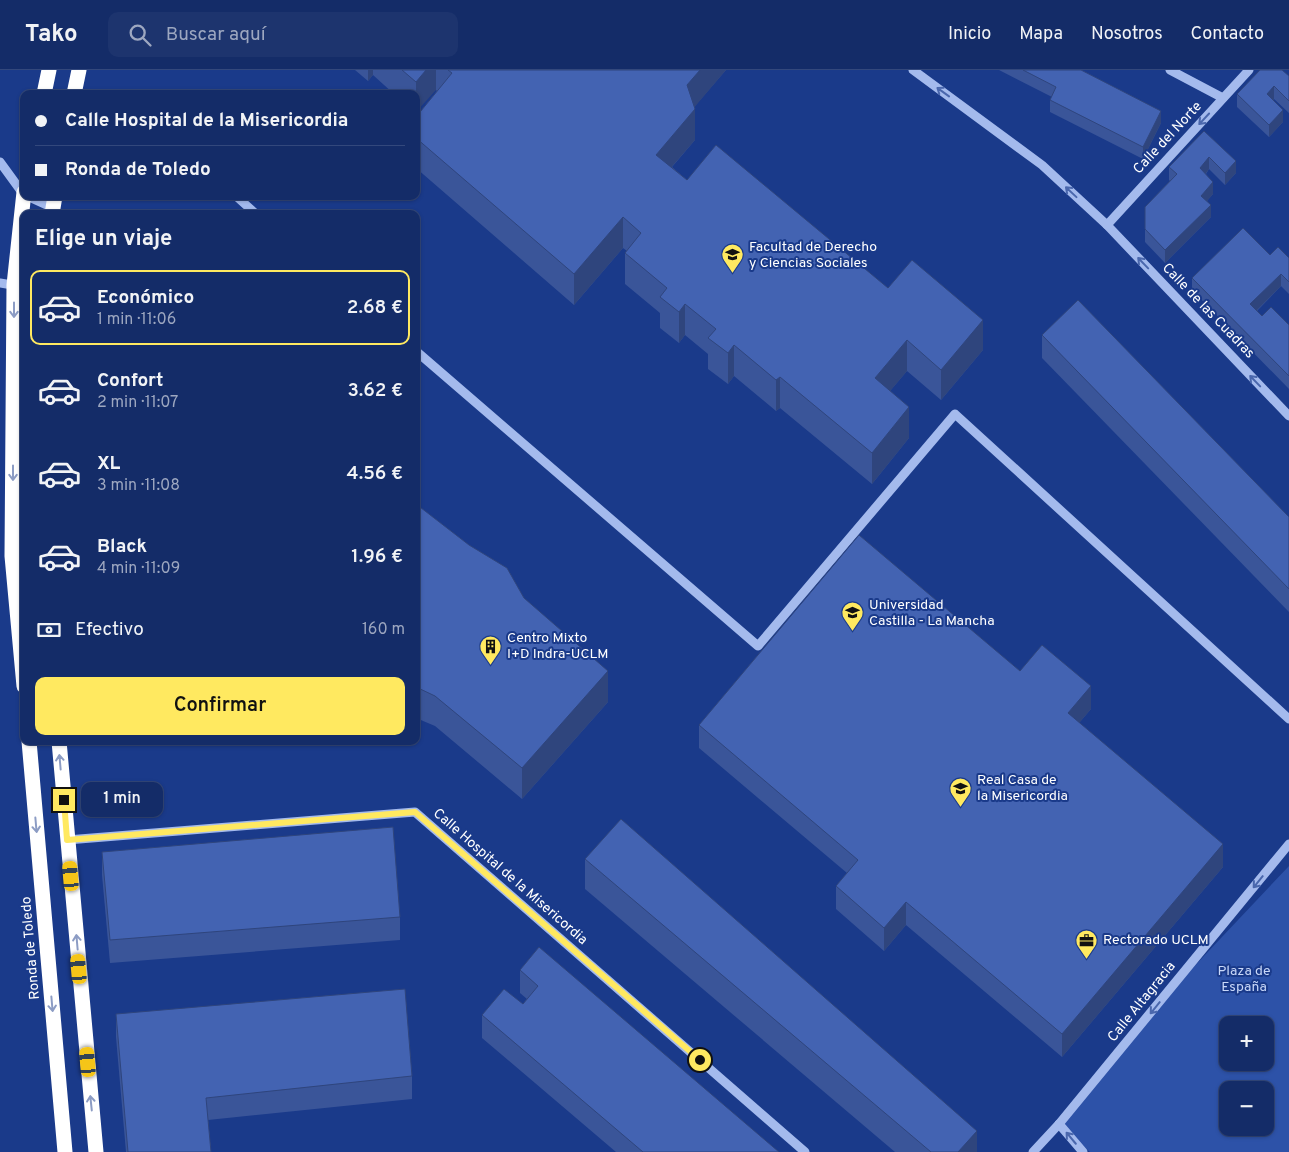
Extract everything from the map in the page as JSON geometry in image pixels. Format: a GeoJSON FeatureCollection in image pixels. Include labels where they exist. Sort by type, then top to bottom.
{"type":"FeatureCollection","features":[{"type":"Feature","properties":{"kind":"highway"},"geometry":{"type":"LineString","coordinates":[[45,90],[48,70]]}},
{"type":"Feature","properties":{"kind":"highway"},"geometry":{"type":"LineString","coordinates":[[75,90],[79,70]]}},
{"type":"Feature","properties":{"kind":"highway"},"geometry":{"type":"LineString","coordinates":[[20,227],[13,285],[6,556],[20,657]]}},
{"type":"Feature","properties":{"kind":"highway","name":"Ronda de Toledo"},"geometry":{"type":"LineString","coordinates":[[29,745],[65,1152]]}},
{"type":"Feature","properties":{"kind":"highway"},"geometry":{"type":"LineString","coordinates":[[59,745],[96,1152]]}},
{"type":"Feature","properties":{"kind":"street","name":"Calle de las Cuadras"},"geometry":{"type":"LineString","coordinates":[[913,70],[1042,165],[1106,225],[1289,416]]}},
{"type":"Feature","properties":{"kind":"street"},"geometry":{"type":"LineString","coordinates":[[1170,70],[1223,98]]}},
{"type":"Feature","properties":{"kind":"street","name":"Calle del Norte"},"geometry":{"type":"LineString","coordinates":[[1106,225],[1249,70]]}},
{"type":"Feature","properties":{"kind":"street"},"geometry":{"type":"LineString","coordinates":[[0,162],[20,189]]}},
{"type":"Feature","properties":{"kind":"street"},"geometry":{"type":"LineString","coordinates":[[38,200],[54,206]]}},
{"type":"Feature","properties":{"kind":"street"},"geometry":{"type":"LineString","coordinates":[[240,200],[252,210]]}},
{"type":"Feature","properties":{"kind":"street"},"geometry":{"type":"LineString","coordinates":[[420,354],[758,646],[956,414],[1289,719]]}},
{"type":"Feature","properties":{"kind":"street","name":"Calle Hospital de la Misericordia"},"geometry":{"type":"LineString","coordinates":[[67,840],[415,812],[805,1152]]}},
{"type":"Feature","properties":{"kind":"street","name":"Calle Altagracia"},"geometry":{"type":"LineString","coordinates":[[1034,1152],[1060,1124],[1289,844]]}},
{"type":"Feature","properties":{"kind":"street"},"geometry":{"type":"LineString","coordinates":[[1060,1124],[1082,1152]]}},
{"type":"Feature","properties":{"kind":"green space","name":"Plaza de España"},"geometry":{"type":"Polygon","coordinates":[[[1289,866],[1289,1152],[1090,1152],[1059,1124],[1153,1010],[1289,866]]]}},
{"type":"Feature","properties":{"kind":"building"},"geometry":{"type":"Polygon","coordinates":[[[402,70],[426,70],[416,82],[402,70]]]}},
{"type":"Feature","properties":{"kind":"building","name":"Facultad de Derecho y Ciencias Sociales"},"geometry":{"type":"Polygon","coordinates":[[[448,70],[700,70],[687,85],[695,109],[656,155],[687,180],[716,145],[888,288],[912,260],[983,320],[941,370],[907,340],[875,378],[909,407],[872,453],[780,377],[776,380],[734,345],[728,353],[708,338],[716,329],[685,304],[679,312],[660,297],[667,288],[625,253],[641,233],[623,217],[574,274],[420,141],[420,112],[452,73],[448,70]]]}},
{"type":"Feature","properties":{"kind":"building"},"geometry":{"type":"Polygon","coordinates":[[[1023,70],[1081,70],[1161,111],[1143,147],[1050,100],[1056,87],[1023,70]]]}},
{"type":"Feature","properties":{"kind":"building"},"geometry":{"type":"Polygon","coordinates":[[[1260,70],[1282,70],[1289,76],[1289,101],[1274,86],[1267,94],[1283,110],[1269,125],[1237,94],[1260,70]]]}},
{"type":"Feature","properties":{"kind":"building"},"geometry":{"type":"Polygon","coordinates":[[[1204,131],[1236,161],[1225,173],[1209,157],[1200,168],[1213,182],[1201,196],[1211,205],[1165,250],[1145,229],[1145,207],[1177,174],[1169,167],[1204,131]]]}},
{"type":"Feature","properties":{"kind":"building"},"geometry":{"type":"Polygon","coordinates":[[[1243,228],[1270,255],[1278,247],[1289,258],[1289,282],[1281,274],[1250,304],[1262,316],[1271,307],[1289,325],[1289,376],[1192,278],[1243,228]]]}},
{"type":"Feature","properties":{"kind":"building"},"geometry":{"type":"Polygon","coordinates":[[[1078,300],[1289,517],[1289,589],[1042,335],[1078,300]]]}},
{"type":"Feature","properties":{"kind":"building","name":"Centro Mixto I+D Indra-UCLM"},"geometry":{"type":"Polygon","coordinates":[[[420,507],[469,545],[507,568],[524,598],[608,671],[522,768],[435,696],[420,689],[420,507]]]}},
{"type":"Feature","properties":{"kind":"building","name":"Real Casa de la Misericordia"},"geometry":{"type":"Polygon","coordinates":[[[859,535],[1020,671],[1042,645],[1091,686],[1068,713],[1223,844],[1062,1034],[906,902],[884,928],[836,886],[858,860],[699,725],[859,535]]]}},
{"type":"Feature","properties":{"kind":"building"},"geometry":{"type":"Polygon","coordinates":[[[621,819],[977,1131],[958,1152],[931,1152],[585,859],[621,819]]]}},
{"type":"Feature","properties":{"kind":"building"},"geometry":{"type":"Polygon","coordinates":[[[393,827],[400,917],[110,940],[102,852],[393,827]]]}},
{"type":"Feature","properties":{"kind":"building"},"geometry":{"type":"Polygon","coordinates":[[[539,947],[779,1152],[643,1152],[482,1015],[504,989],[523,1004],[538,986],[520,970],[539,947]]]}},
{"type":"Feature","properties":{"kind":"building"},"geometry":{"type":"Polygon","coordinates":[[[405,989],[412,1076],[206,1098],[211,1152],[128,1152],[116,1014],[405,989]]]}},
{"type":"Feature","properties":{"kind":"place","name":"Facultad de Derecho y Ciencias Sociales"},"geometry":{"type":"Point","coordinates":[733,274]}},
{"type":"Feature","properties":{"kind":"place","name":"Universidad Castilla - La Mancha"},"geometry":{"type":"Point","coordinates":[853,632]}},
{"type":"Feature","properties":{"kind":"place","name":"Centro Mixto I+D Indra-UCLM"},"geometry":{"type":"Point","coordinates":[491,665]}},
{"type":"Feature","properties":{"kind":"place","name":"Real Casa de la Misericordia"},"geometry":{"type":"Point","coordinates":[961,807]}},
{"type":"Feature","properties":{"kind":"place","name":"Rectorado UCLM"},"geometry":{"type":"Point","coordinates":[1087,959]}},
{"type":"Feature","properties":{"kind":"route"},"geometry":{"type":"LineString","coordinates":[[64,800],[67,840],[415,812],[700,1060]]}}]}
